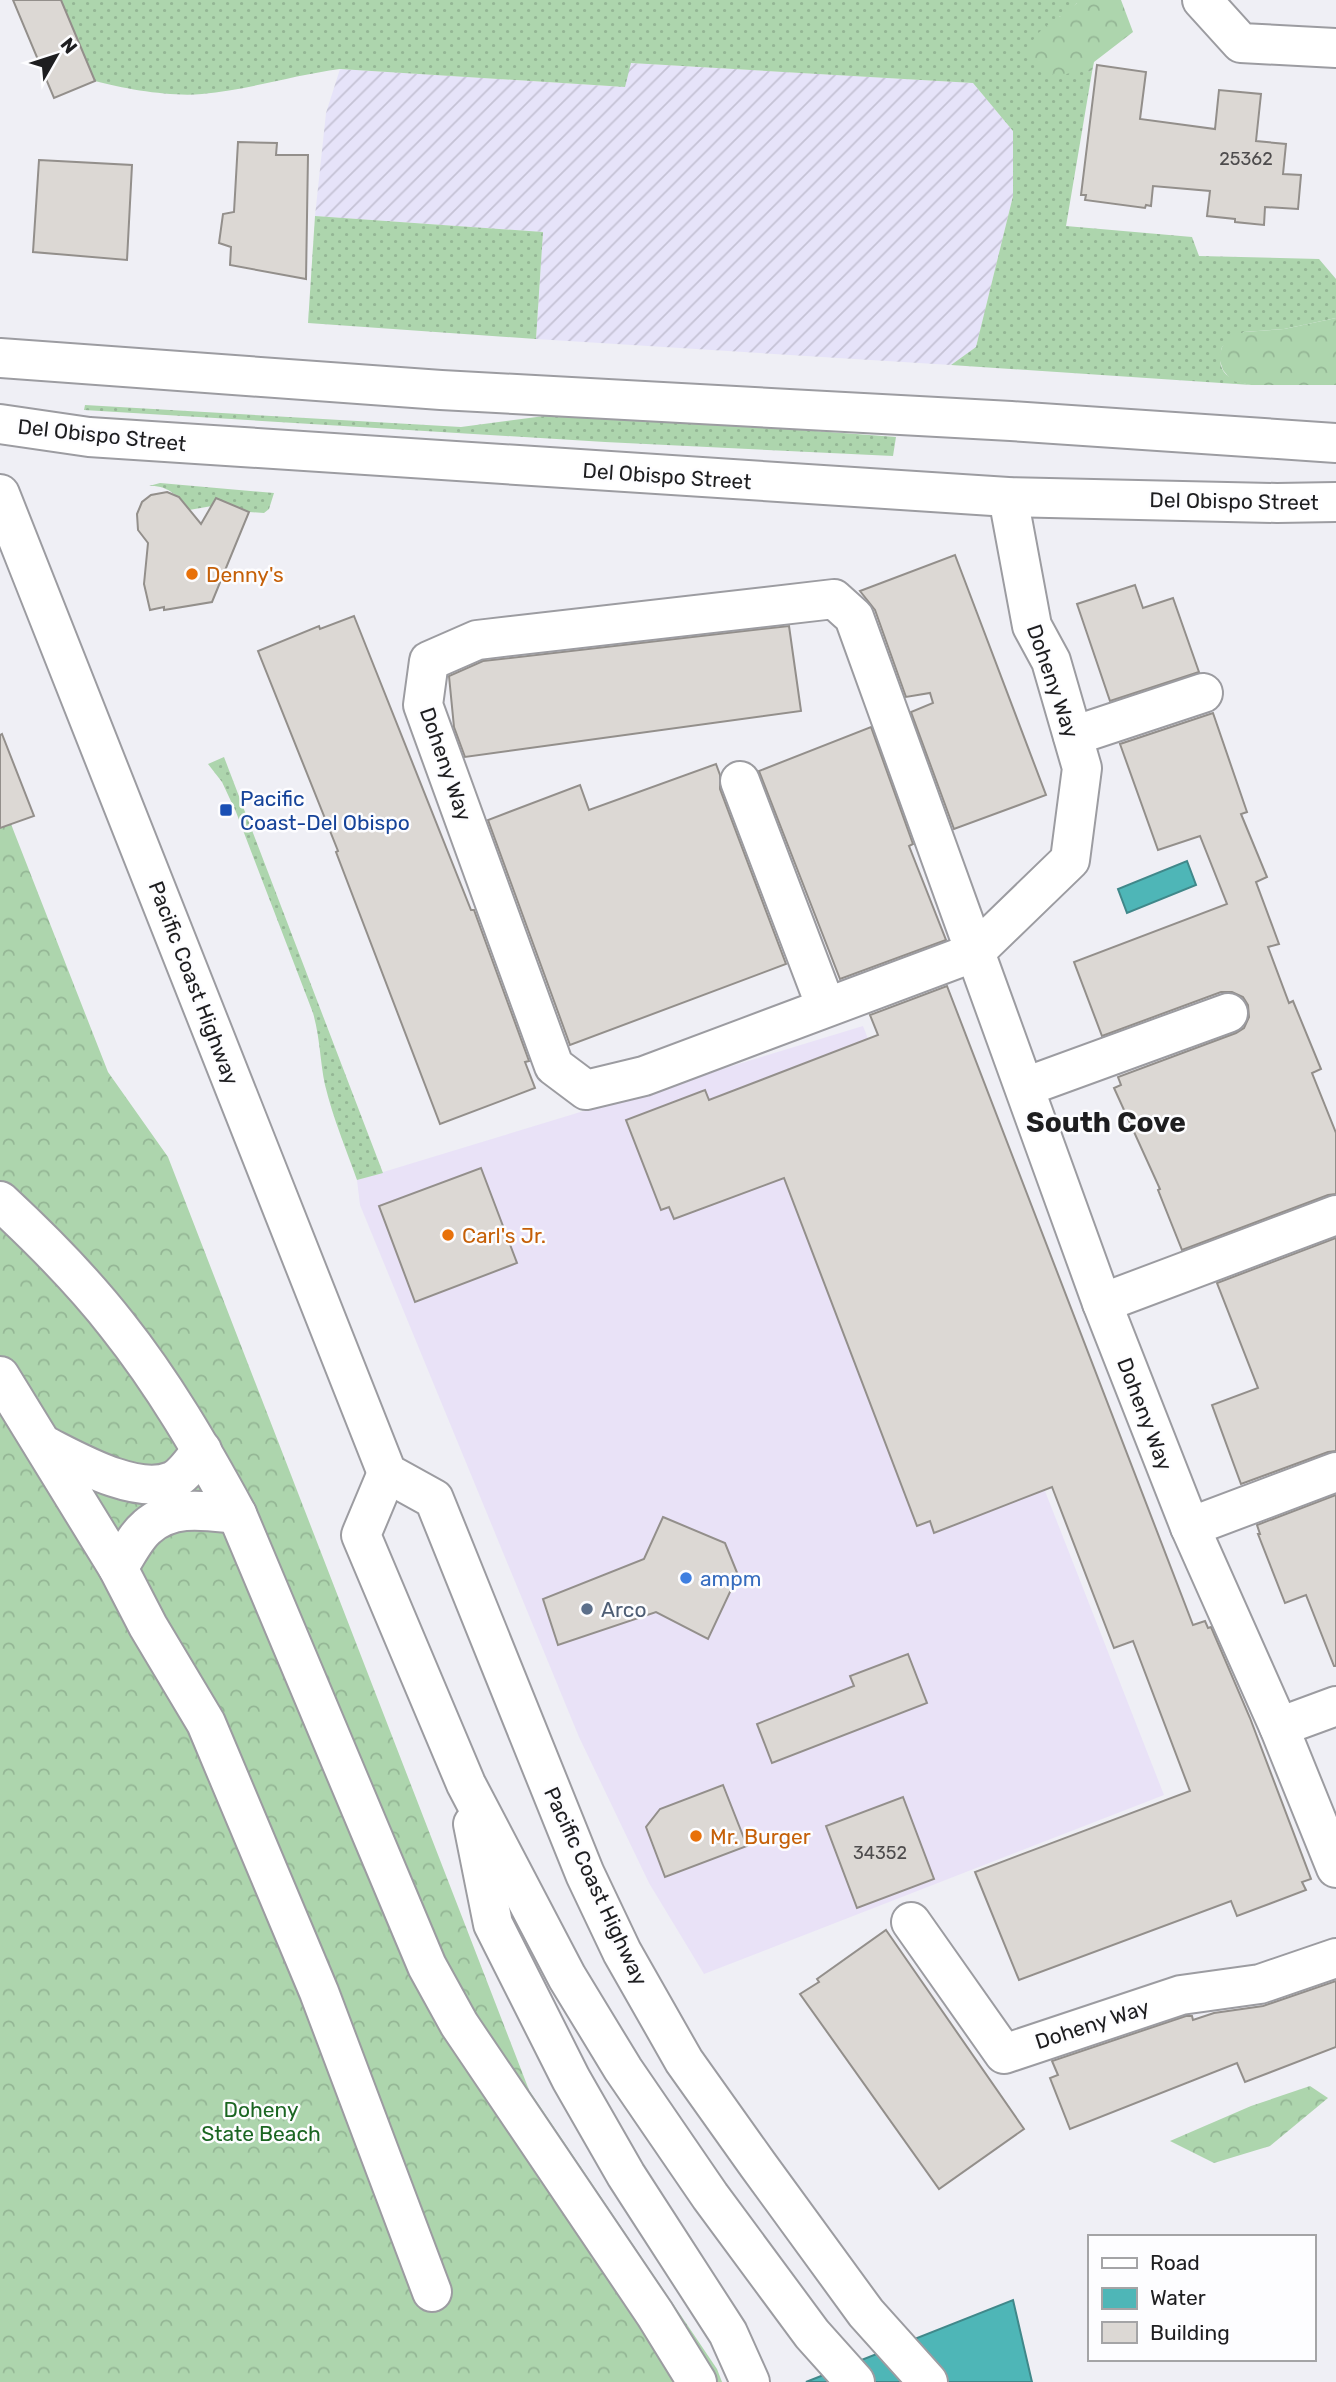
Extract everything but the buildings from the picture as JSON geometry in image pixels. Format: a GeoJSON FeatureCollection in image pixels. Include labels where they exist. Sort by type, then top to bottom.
{"type":"FeatureCollection","features":[{"type":"Feature","properties":{"kind":"main road"},"geometry":{"type":"LineString","coordinates":[[1202,0],[1241,43],[1336,48]]}},
{"type":"Feature","properties":{"kind":"main road"},"geometry":{"type":"LineString","coordinates":[[0,358],[441,390],[1011,421],[1336,443]]}},
{"type":"Feature","properties":{"kind":"main road","name":"Del Obispo Street"},"geometry":{"type":"LineString","coordinates":[[0,424],[89,437],[1008,497],[1336,502]]}},
{"type":"Feature","properties":{"kind":"main road","name":"Pacific Coast Highway"},"geometry":{"type":"LineString","coordinates":[[0,494],[387,1474],[434,1499],[580,1862],[622,1952],[684,2061],[866,2313],[928,2382]]}},
{"type":"Feature","properties":{"kind":"main road","name":"Doheny Way"},"geometry":{"type":"LineString","coordinates":[[1008,497],[1032,626],[1051,661],[1082,768],[1070,860],[975,952],[644,1076],[586,1090],[554,1066],[423,705],[429,662],[477,640],[834,599],[854,617],[975,952],[1025,1087],[1102,1303],[1190,1527],[1279,1727],[1336,1868]]}},
{"type":"Feature","properties":{"kind":"main road"},"geometry":{"type":"LineString","coordinates":[[1073,736],[1203,693]]}},
{"type":"Feature","properties":{"kind":"main road"},"geometry":{"type":"LineString","coordinates":[[740,781],[826,1007]]}},
{"type":"Feature","properties":{"kind":"main road"},"geometry":{"type":"LineString","coordinates":[[1025,1087],[1228,1013]]}},
{"type":"Feature","properties":{"kind":"main road"},"geometry":{"type":"LineString","coordinates":[[0,1200],[33,1231],[116,1323],[165,1391],[202,1450],[237,1514],[427,1966],[460,2024],[655,2314],[697,2382]]}},
{"type":"Feature","properties":{"kind":"main road"},"geometry":{"type":"LineString","coordinates":[[1102,1303],[1336,1215]]}},
{"type":"Feature","properties":{"kind":"main road"},"geometry":{"type":"LineString","coordinates":[[0,1376],[118,1568],[148,1626],[206,1723],[247,1815],[324,2005],[432,2292]]}},
{"type":"Feature","properties":{"kind":"main road"},"geometry":{"type":"LineString","coordinates":[[44,1445],[90,1468],[143,1485],[172,1481],[202,1450]]}},
{"type":"Feature","properties":{"kind":"main road"},"geometry":{"type":"LineString","coordinates":[[1190,1527],[1336,1472]]}},
{"type":"Feature","properties":{"kind":"main road"},"geometry":{"type":"LineString","coordinates":[[387,1474],[361,1535],[466,1784],[567,1977],[623,2069],[710,2196],[812,2334],[855,2382]]}},
{"type":"Feature","properties":{"kind":"main road"},"geometry":{"type":"LineString","coordinates":[[118,1568],[146,1527],[166,1514],[191,1509],[237,1514]]}},
{"type":"Feature","properties":{"kind":"main road"},"geometry":{"type":"LineString","coordinates":[[1279,1727],[1336,1706]]}},
{"type":"Feature","properties":{"kind":"main road"},"geometry":{"type":"LineString","coordinates":[[466,1784],[493,1924],[578,2091],[626,2175],[728,2333],[747,2375]]}},
{"type":"Feature","properties":{"kind":"main road","name":"Doheny Way"},"geometry":{"type":"LineString","coordinates":[[911,1922],[1004,2054],[1181,1995],[1261,1984],[1336,1958]]}},
{"type":"Feature","properties":{"kind":"shaded area"},"geometry":{"type":"Polygon","coordinates":[[[630,63],[973,83],[1013,131],[1013,196],[976,347],[951,365],[536,339],[543,232],[315,216],[326,113],[340,69],[624,87],[630,63]]]}},
{"type":"Feature","properties":{"kind":"shaded area"},"geometry":{"type":"Polygon","coordinates":[[[863,1026],[1164,1795],[704,1974],[649,1883],[579,1737],[360,1205],[357,1180],[863,1026]]]}},
{"type":"Feature","properties":{"kind":"green space"},"geometry":{"type":"Polygon","coordinates":[[[61,0],[1077,0],[1069,13],[1059,17],[1068,73],[1078,69],[1092,72],[1066,226],[1192,237],[1199,256],[1319,259],[1336,279],[1336,318],[1284,329],[1244,332],[1222,347],[1222,369],[1230,378],[1251,385],[951,365],[976,347],[1013,196],[1013,131],[973,83],[631,63],[625,87],[340,69],[219,92],[190,95],[162,93],[95,81],[61,0]]]}},
{"type":"Feature","properties":{"kind":"green space"},"geometry":{"type":"Polygon","coordinates":[[[1077,0],[1121,0],[1133,32],[1094,62],[1092,72],[1059,75],[1047,73],[1033,62],[1030,50],[1033,41],[1046,27],[1071,9],[1077,0]]]}},
{"type":"Feature","properties":{"kind":"green space"},"geometry":{"type":"Polygon","coordinates":[[[315,216],[543,232],[536,339],[308,323],[315,216]]]}},
{"type":"Feature","properties":{"kind":"green space"},"geometry":{"type":"Polygon","coordinates":[[[1336,318],[1336,385],[1251,385],[1232,381],[1223,370],[1219,358],[1222,347],[1231,338],[1244,332],[1284,329],[1336,318]]]}},
{"type":"Feature","properties":{"kind":"green space"},"geometry":{"type":"Polygon","coordinates":[[[85,405],[461,427],[552,415],[588,414],[896,437],[893,456],[605,442],[84,410],[85,405]]]}},
{"type":"Feature","properties":{"kind":"green space"},"geometry":{"type":"Polygon","coordinates":[[[160,483],[274,493],[269,509],[264,513],[249,512],[217,499],[212,506],[189,510],[172,492],[162,487],[149,486],[160,483]]]}},
{"type":"Feature","properties":{"kind":"green space"},"geometry":{"type":"Polygon","coordinates":[[[224,757],[383,1173],[357,1180],[328,1097],[313,1013],[236,812],[222,782],[208,764],[224,757]]]}},
{"type":"Feature","properties":{"kind":"green space","name":"Doheny State Beach"},"geometry":{"type":"Polygon","coordinates":[[[0,796],[108,1072],[168,1157],[529,2090],[717,2369],[722,2382],[0,2382],[0,796]]]}},
{"type":"Feature","properties":{"kind":"green space"},"geometry":{"type":"Polygon","coordinates":[[[1310,2086],[1328,2098],[1270,2146],[1214,2163],[1170,2141],[1251,2106],[1310,2086]]]}},
{"type":"Feature","properties":{"kind":"water"},"geometry":{"type":"Polygon","coordinates":[[[1187,861],[1196,885],[1127,913],[1118,889],[1187,861]]]}},
{"type":"Feature","properties":{"kind":"water"},"geometry":{"type":"Polygon","coordinates":[[[1013,2300],[1032,2382],[806,2382],[1013,2300]]]}},
{"type":"Feature","properties":{"kind":"place","name":"Denny's"},"geometry":{"type":"Point","coordinates":[192,574]}},
{"type":"Feature","properties":{"kind":"place","name":"Pacific Coast-Del Obispo"},"geometry":{"type":"Point","coordinates":[226,810]}},
{"type":"Feature","properties":{"kind":"place","name":"Carl's Jr."},"geometry":{"type":"Point","coordinates":[448,1235]}},
{"type":"Feature","properties":{"kind":"place","name":"ampm"},"geometry":{"type":"Point","coordinates":[686,1578]}},
{"type":"Feature","properties":{"kind":"place","name":"Arco"},"geometry":{"type":"Point","coordinates":[587,1609]}},
{"type":"Feature","properties":{"kind":"place","name":"Mr. Burger"},"geometry":{"type":"Point","coordinates":[696,1836]}},
{"type":"Feature","properties":{"kind":"district","name":"South Cove"},"geometry":{"type":"Point","coordinates":[1106,1122]}}]}
